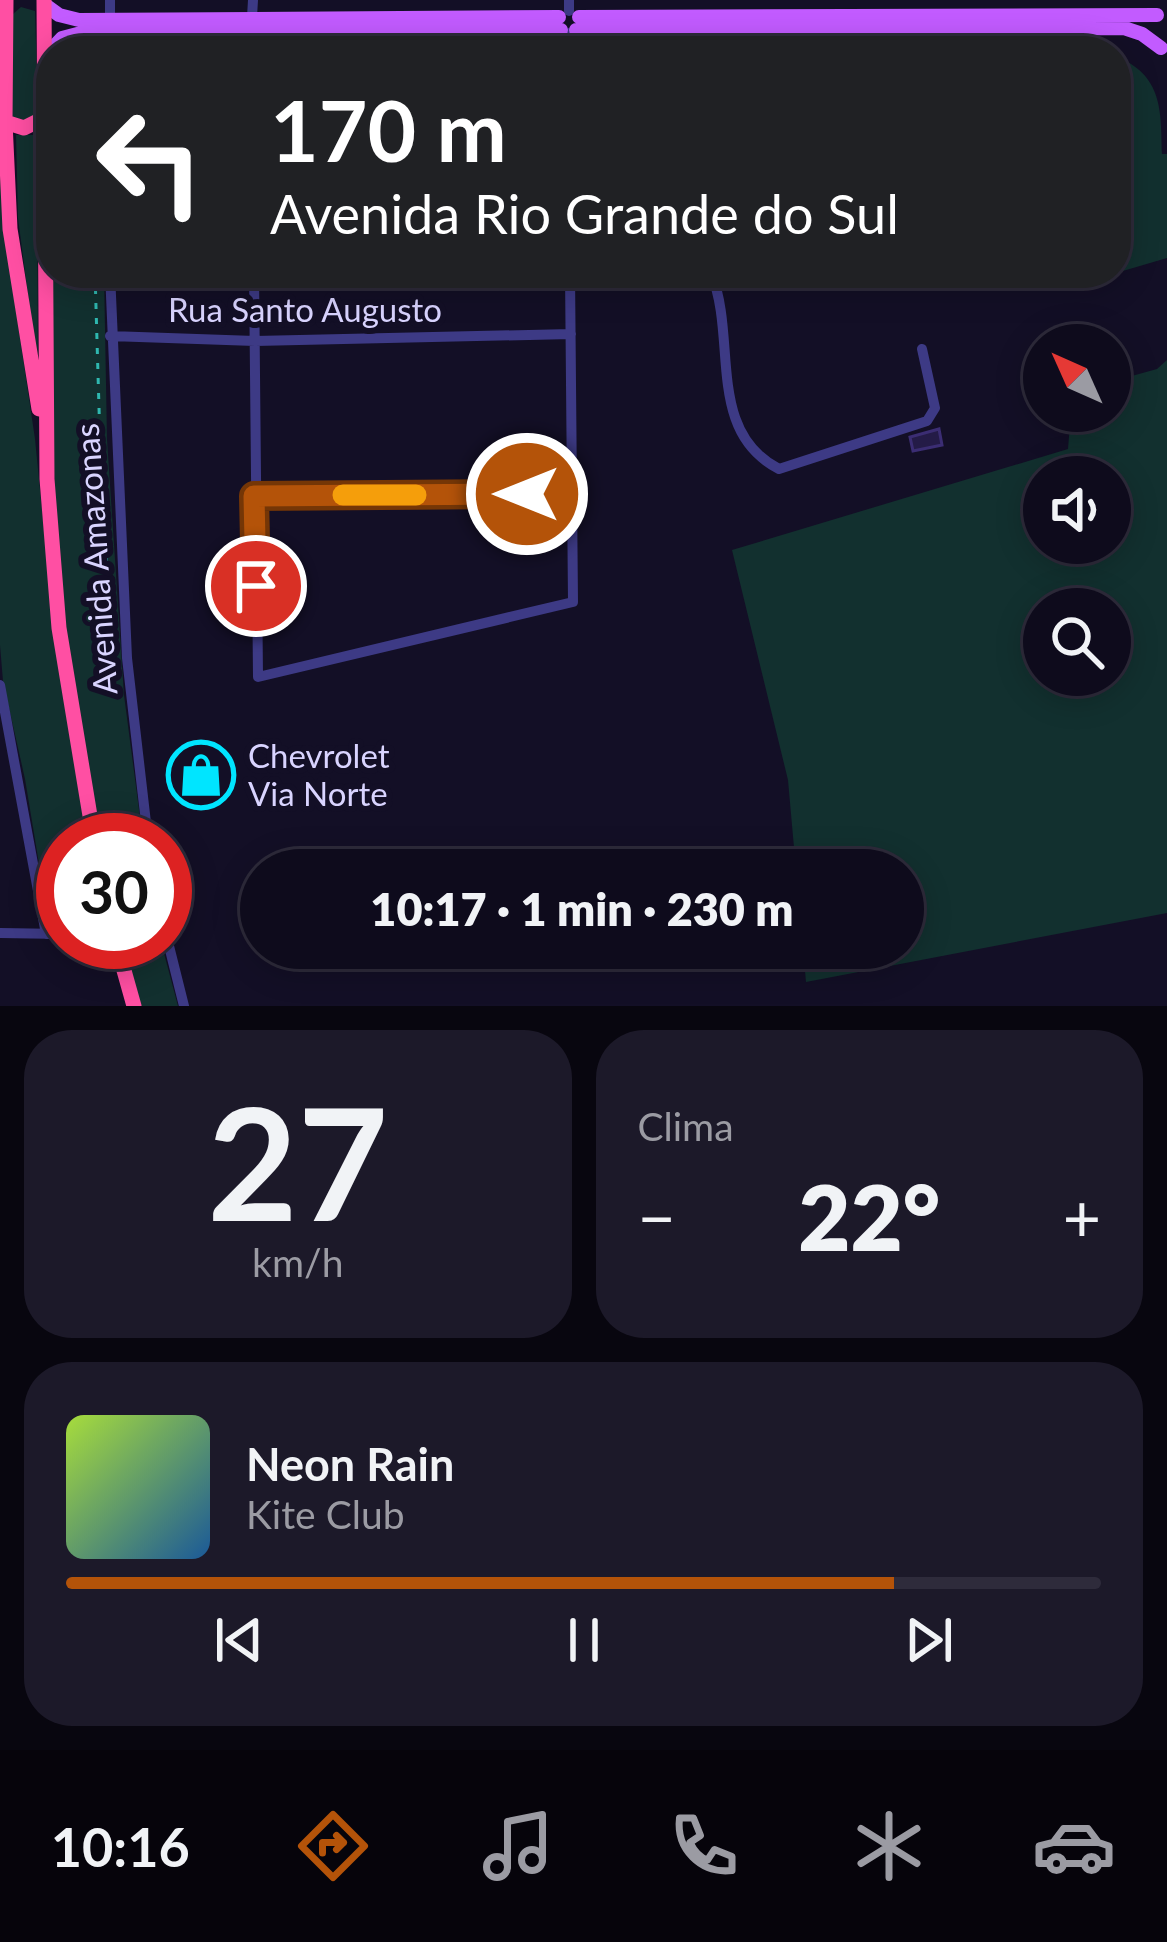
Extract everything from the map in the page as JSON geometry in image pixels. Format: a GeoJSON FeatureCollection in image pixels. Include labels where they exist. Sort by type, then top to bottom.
{"type":"FeatureCollection","features":[{"type":"Feature","properties":{"kind":"highway"},"geometry":{"type":"LineString","coordinates":[[5,1],[3,121],[10,229],[46,460]]}},
{"type":"Feature","properties":{"kind":"highway"},"geometry":{"type":"LineString","coordinates":[[41,1],[43,36]]}},
{"type":"Feature","properties":{"kind":"highway"},"geometry":{"type":"LineString","coordinates":[[3,121],[24,128],[36,122]]}},
{"type":"Feature","properties":{"kind":"highway"},"geometry":{"type":"LineString","coordinates":[[46,288],[46,460],[59,628],[90,813]]}},
{"type":"Feature","properties":{"kind":"highway"},"geometry":{"type":"LineString","coordinates":[[124,969],[134,1006]]}},
{"type":"Feature","properties":{"kind":"main road"},"geometry":{"type":"LineString","coordinates":[[41,1],[67,18],[110,26],[253,34],[569,20],[1162,9],[1154,33],[1164,50]]}},
{"type":"Feature","properties":{"kind":"main road"},"geometry":{"type":"LineString","coordinates":[[66,36],[110,26],[253,17],[569,20],[1124,28],[1164,50]]}},
{"type":"Feature","properties":{"kind":"street"},"geometry":{"type":"LineString","coordinates":[[110,0],[110,36]]}},
{"type":"Feature","properties":{"kind":"street"},"geometry":{"type":"LineString","coordinates":[[253,0],[253,17],[245,24],[253,34]]}},
{"type":"Feature","properties":{"kind":"street","name":"Avenida Amazonas"},"geometry":{"type":"LineString","coordinates":[[110,288],[127,658],[145,813]]}},
{"type":"Feature","properties":{"kind":"street"},"geometry":{"type":"LineString","coordinates":[[254,288],[258,677],[573,602],[570,288]]}},
{"type":"Feature","properties":{"kind":"street"},"geometry":{"type":"LineString","coordinates":[[717,288],[728,402],[758,458],[779,469],[927,421],[935,408],[922,349]]}},
{"type":"Feature","properties":{"kind":"street","name":"Rua Santo Augusto"},"geometry":{"type":"LineString","coordinates":[[110,336],[255,341],[571,334]]}},
{"type":"Feature","properties":{"kind":"street"},"geometry":{"type":"LineString","coordinates":[[254,496],[572,494]]}},
{"type":"Feature","properties":{"kind":"street"},"geometry":{"type":"LineString","coordinates":[[0,685],[36,880]]}},
{"type":"Feature","properties":{"kind":"street"},"geometry":{"type":"LineString","coordinates":[[0,933],[36,934]]}},
{"type":"Feature","properties":{"kind":"street"},"geometry":{"type":"LineString","coordinates":[[175,969],[184,1006]]}},
{"type":"Feature","properties":{"kind":"path"},"geometry":{"type":"LineString","coordinates":[[95,288],[112,645]]}},
{"type":"Feature","properties":{"kind":"green space"},"geometry":{"type":"Polygon","coordinates":[[[21,7],[35,11],[36,113],[27,122],[15,121],[11,114],[13,14],[21,7]]]}},
{"type":"Feature","properties":{"kind":"green space"},"geometry":{"type":"Polygon","coordinates":[[[1131,64],[1156,96],[1162,154],[1167,154],[1167,258],[1131,269],[1131,64]]]}},
{"type":"Feature","properties":{"kind":"green space"},"geometry":{"type":"Polygon","coordinates":[[[0,123],[8,256],[35,439],[56,651],[83,813],[36,813],[36,846],[0,645],[0,123]]]}},
{"type":"Feature","properties":{"kind":"green space"},"geometry":{"type":"Polygon","coordinates":[[[16,135],[36,135],[38,372],[18,218],[16,135]]]}},
{"type":"Feature","properties":{"kind":"green space"},"geometry":{"type":"Polygon","coordinates":[[[51,288],[104,288],[107,439],[124,695],[139,813],[96,813],[71,677],[57,535],[51,288]]]}},
{"type":"Feature","properties":{"kind":"green space"},"geometry":{"type":"Polygon","coordinates":[[[1167,360],[1167,913],[924,959],[924,849],[794,849],[788,780],[732,550],[1023,463],[1023,564],[1131,564],[1131,456],[1045,456],[1068,449],[1069,432],[1131,432],[1131,376],[1157,369],[1167,360]]]}},
{"type":"Feature","properties":{"kind":"green space"},"geometry":{"type":"Polygon","coordinates":[[[129,969],[168,969],[178,1006],[140,1006],[129,969]]]}},
{"type":"Feature","properties":{"kind":"green space"},"geometry":{"type":"Polygon","coordinates":[[[805,969],[874,969],[806,982],[805,969]]]}},
{"type":"Feature","properties":{"kind":"building"},"geometry":{"type":"Polygon","coordinates":[[[939,429],[942,445],[913,451],[910,437],[939,429]]]}},
{"type":"Feature","properties":{"kind":"slow traffic"},"geometry":{"type":"LineString","coordinates":[[343,495],[416,495]]}},
{"type":"Feature","properties":{"kind":"place","name":"Chevrolet Via Norte"},"geometry":{"type":"Point","coordinates":[201,775]}},
{"type":"Feature","properties":{"kind":"route"},"geometry":{"type":"LineString","coordinates":[[256,586],[254,496],[527,494]]}}]}
